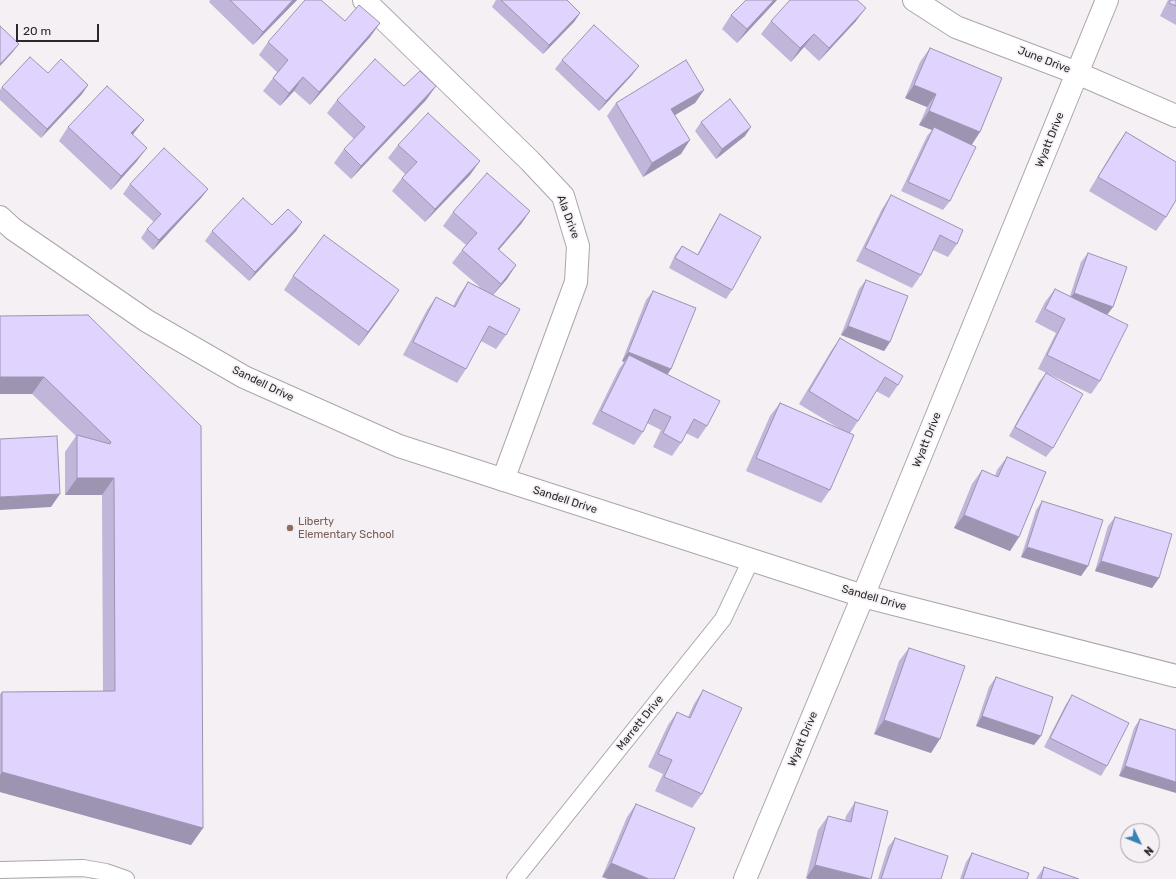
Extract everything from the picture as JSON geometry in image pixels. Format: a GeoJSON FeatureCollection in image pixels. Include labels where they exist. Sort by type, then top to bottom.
{"type":"FeatureCollection","features":[{"type":"Feature","properties":{"kind":"street","name":"Ala Drive"},"geometry":{"type":"LineString","coordinates":[[364,0],[524,155],[563,196],[578,246],[576,282],[503,480]]}},
{"type":"Feature","properties":{"kind":"street","name":"June Drive"},"geometry":{"type":"LineString","coordinates":[[914,0],[956,27],[1077,73],[1176,116]]}},
{"type":"Feature","properties":{"kind":"street","name":"Wyatt Drive"},"geometry":{"type":"LineString","coordinates":[[745,879],[863,596],[1107,0]]}},
{"type":"Feature","properties":{"kind":"street","name":"Sandell Drive"},"geometry":{"type":"LineString","coordinates":[[0,217],[13,229],[148,321],[244,377],[399,446],[863,596],[1176,676]]}},
{"type":"Feature","properties":{"kind":"lane","name":"Marrett Drive"},"geometry":{"type":"LineString","coordinates":[[515,879],[723,619],[751,560]]}},
{"type":"Feature","properties":{"kind":"lane"},"geometry":{"type":"LineString","coordinates":[[0,870],[83,868],[106,872],[126,879]]}},
{"type":"Feature","properties":{"kind":"building"},"geometry":{"type":"Polygon","coordinates":[[[230,0],[293,0],[263,32],[230,0]]]}},
{"type":"Feature","properties":{"kind":"building"},"geometry":{"type":"Polygon","coordinates":[[[305,0],[321,0],[345,21],[359,5],[380,23],[319,92],[303,77],[289,93],[273,78],[288,60],[268,42],[305,0]]]}},
{"type":"Feature","properties":{"kind":"building"},"geometry":{"type":"Polygon","coordinates":[[[501,0],[567,0],[580,13],[549,45],[501,0]]]}},
{"type":"Feature","properties":{"kind":"building"},"geometry":{"type":"Polygon","coordinates":[[[746,0],[774,0],[747,29],[731,15],[746,0]]]}},
{"type":"Feature","properties":{"kind":"building"},"geometry":{"type":"Polygon","coordinates":[[[790,0],[857,0],[866,8],[829,48],[814,34],[800,48],[771,21],[790,0]]]}},
{"type":"Feature","properties":{"kind":"building"},"geometry":{"type":"Polygon","coordinates":[[[1171,0],[1176,0],[1176,6],[1169,3],[1171,0]]]}},
{"type":"Feature","properties":{"kind":"building"},"geometry":{"type":"Polygon","coordinates":[[[594,25],[639,66],[606,101],[562,60],[594,25]]]}},
{"type":"Feature","properties":{"kind":"building"},"geometry":{"type":"Polygon","coordinates":[[[0,26],[19,44],[0,64],[0,26]]]}},
{"type":"Feature","properties":{"kind":"building"},"geometry":{"type":"Polygon","coordinates":[[[930,48],[1002,78],[980,132],[929,111],[936,94],[914,85],[930,48]]]}},
{"type":"Feature","properties":{"kind":"building"},"geometry":{"type":"Polygon","coordinates":[[[30,57],[48,73],[61,59],[88,85],[47,129],[2,87],[30,57]]]}},
{"type":"Feature","properties":{"kind":"building"},"geometry":{"type":"Polygon","coordinates":[[[375,59],[404,86],[420,71],[436,86],[361,166],[344,149],[365,127],[337,100],[375,59]]]}},
{"type":"Feature","properties":{"kind":"building"},"geometry":{"type":"Polygon","coordinates":[[[686,60],[704,90],[671,109],[690,140],[652,163],[616,103],[686,60]]]}},
{"type":"Feature","properties":{"kind":"building"},"geometry":{"type":"Polygon","coordinates":[[[107,86],[144,120],[131,133],[147,148],[121,176],[68,127],[107,86]]]}},
{"type":"Feature","properties":{"kind":"building"},"geometry":{"type":"Polygon","coordinates":[[[730,99],[751,127],[722,149],[701,122],[730,99]]]}},
{"type":"Feature","properties":{"kind":"building"},"geometry":{"type":"Polygon","coordinates":[[[428,113],[480,161],[435,209],[402,178],[417,162],[398,145],[428,113]]]}},
{"type":"Feature","properties":{"kind":"building"},"geometry":{"type":"Polygon","coordinates":[[[934,127],[976,147],[950,201],[908,182],[934,127]]]}},
{"type":"Feature","properties":{"kind":"building"},"geometry":{"type":"Polygon","coordinates":[[[1126,132],[1176,162],[1176,200],[1166,217],[1098,177],[1126,132]]]}},
{"type":"Feature","properties":{"kind":"building"},"geometry":{"type":"Polygon","coordinates":[[[164,148],[208,189],[159,240],[147,229],[161,214],[130,184],[164,148]]]}},
{"type":"Feature","properties":{"kind":"building"},"geometry":{"type":"Polygon","coordinates":[[[487,173],[530,211],[498,249],[516,265],[501,284],[462,250],[477,233],[453,212],[487,173]]]}},
{"type":"Feature","properties":{"kind":"building"},"geometry":{"type":"Polygon","coordinates":[[[891,195],[963,230],[957,244],[940,235],[921,275],[865,248],[891,195]]]}},
{"type":"Feature","properties":{"kind":"building"},"geometry":{"type":"Polygon","coordinates":[[[243,198],[272,225],[288,209],[302,222],[255,272],[212,231],[243,198]]]}},
{"type":"Feature","properties":{"kind":"building"},"geometry":{"type":"Polygon","coordinates":[[[720,214],[761,237],[732,290],[675,258],[682,246],[698,255],[720,214]]]}},
{"type":"Feature","properties":{"kind":"building"},"geometry":{"type":"Polygon","coordinates":[[[324,235],[399,290],[368,332],[293,276],[324,235]]]}},
{"type":"Feature","properties":{"kind":"building"},"geometry":{"type":"Polygon","coordinates":[[[1088,253],[1127,267],[1113,307],[1074,293],[1088,253]]]}},
{"type":"Feature","properties":{"kind":"building"},"geometry":{"type":"Polygon","coordinates":[[[866,280],[908,296],[890,342],[848,326],[866,280]]]}},
{"type":"Feature","properties":{"kind":"building"},"geometry":{"type":"Polygon","coordinates":[[[468,282],[520,309],[506,335],[489,326],[466,369],[413,342],[436,297],[455,307],[468,282]]]}},
{"type":"Feature","properties":{"kind":"building"},"geometry":{"type":"Polygon","coordinates":[[[1055,289],[1128,325],[1100,381],[1047,355],[1065,319],[1045,309],[1055,289]]]}},
{"type":"Feature","properties":{"kind":"building"},"geometry":{"type":"Polygon","coordinates":[[[653,291],[696,308],[671,369],[628,352],[653,291]]]}},
{"type":"Feature","properties":{"kind":"building"},"geometry":{"type":"Polygon","coordinates":[[[88,315],[201,426],[203,828],[2,772],[2,692],[115,691],[114,478],[77,478],[77,435],[110,444],[111,442],[44,377],[0,377],[0,316],[88,315]]]}},
{"type":"Feature","properties":{"kind":"building"},"geometry":{"type":"Polygon","coordinates":[[[840,338],[903,376],[898,385],[885,377],[858,421],[809,391],[840,338]]]}},
{"type":"Feature","properties":{"kind":"building"},"geometry":{"type":"Polygon","coordinates":[[[629,355],[720,401],[707,426],[694,419],[681,443],[663,433],[671,417],[654,409],[643,432],[601,411],[629,355]]]}},
{"type":"Feature","properties":{"kind":"building"},"geometry":{"type":"Polygon","coordinates":[[[1046,373],[1083,394],[1053,448],[1015,427],[1046,373]]]}},
{"type":"Feature","properties":{"kind":"building"},"geometry":{"type":"Polygon","coordinates":[[[780,403],[854,435],[830,490],[756,458],[780,403]]]}},
{"type":"Feature","properties":{"kind":"building"},"geometry":{"type":"Polygon","coordinates":[[[57,436],[60,494],[0,497],[0,439],[57,436]]]}},
{"type":"Feature","properties":{"kind":"building"},"geometry":{"type":"Polygon","coordinates":[[[1007,457],[1046,472],[1019,537],[964,515],[982,470],[998,477],[1007,457]]]}},
{"type":"Feature","properties":{"kind":"building"},"geometry":{"type":"Polygon","coordinates":[[[1042,501],[1103,520],[1088,566],[1027,547],[1042,501]]]}},
{"type":"Feature","properties":{"kind":"building"},"geometry":{"type":"Polygon","coordinates":[[[1115,517],[1172,534],[1159,578],[1101,561],[1115,517]]]}},
{"type":"Feature","properties":{"kind":"building"},"geometry":{"type":"Polygon","coordinates":[[[909,648],[965,666],[940,739],[884,720],[909,648]]]}},
{"type":"Feature","properties":{"kind":"building"},"geometry":{"type":"Polygon","coordinates":[[[996,677],[1053,697],[1041,736],[982,716],[996,677]]]}},
{"type":"Feature","properties":{"kind":"building"},"geometry":{"type":"Polygon","coordinates":[[[703,690],[742,708],[702,794],[664,777],[672,760],[658,754],[677,712],[690,718],[703,690]]]}},
{"type":"Feature","properties":{"kind":"building"},"geometry":{"type":"Polygon","coordinates":[[[1072,695],[1129,723],[1107,766],[1050,738],[1072,695]]]}},
{"type":"Feature","properties":{"kind":"building"},"geometry":{"type":"Polygon","coordinates":[[[1140,719],[1176,730],[1176,782],[1125,766],[1140,719]]]}},
{"type":"Feature","properties":{"kind":"building"},"geometry":{"type":"Polygon","coordinates":[[[855,802],[888,811],[871,879],[815,865],[828,816],[851,822],[855,802]]]}},
{"type":"Feature","properties":{"kind":"building"},"geometry":{"type":"Polygon","coordinates":[[[636,804],[695,828],[674,879],[649,879],[611,863],[636,804]]]}},
{"type":"Feature","properties":{"kind":"building"},"geometry":{"type":"Polygon","coordinates":[[[895,838],[948,856],[941,879],[881,879],[895,838]]]}},
{"type":"Feature","properties":{"kind":"building"},"geometry":{"type":"Polygon","coordinates":[[[972,853],[1029,873],[1027,879],[963,879],[972,853]]]}},
{"type":"Feature","properties":{"kind":"building"},"geometry":{"type":"Polygon","coordinates":[[[1044,867],[1079,879],[1041,879],[1044,867]]]}},
{"type":"Feature","properties":{"kind":"place","name":"Liberty Elementary School"},"geometry":{"type":"Point","coordinates":[290,528]}}]}
